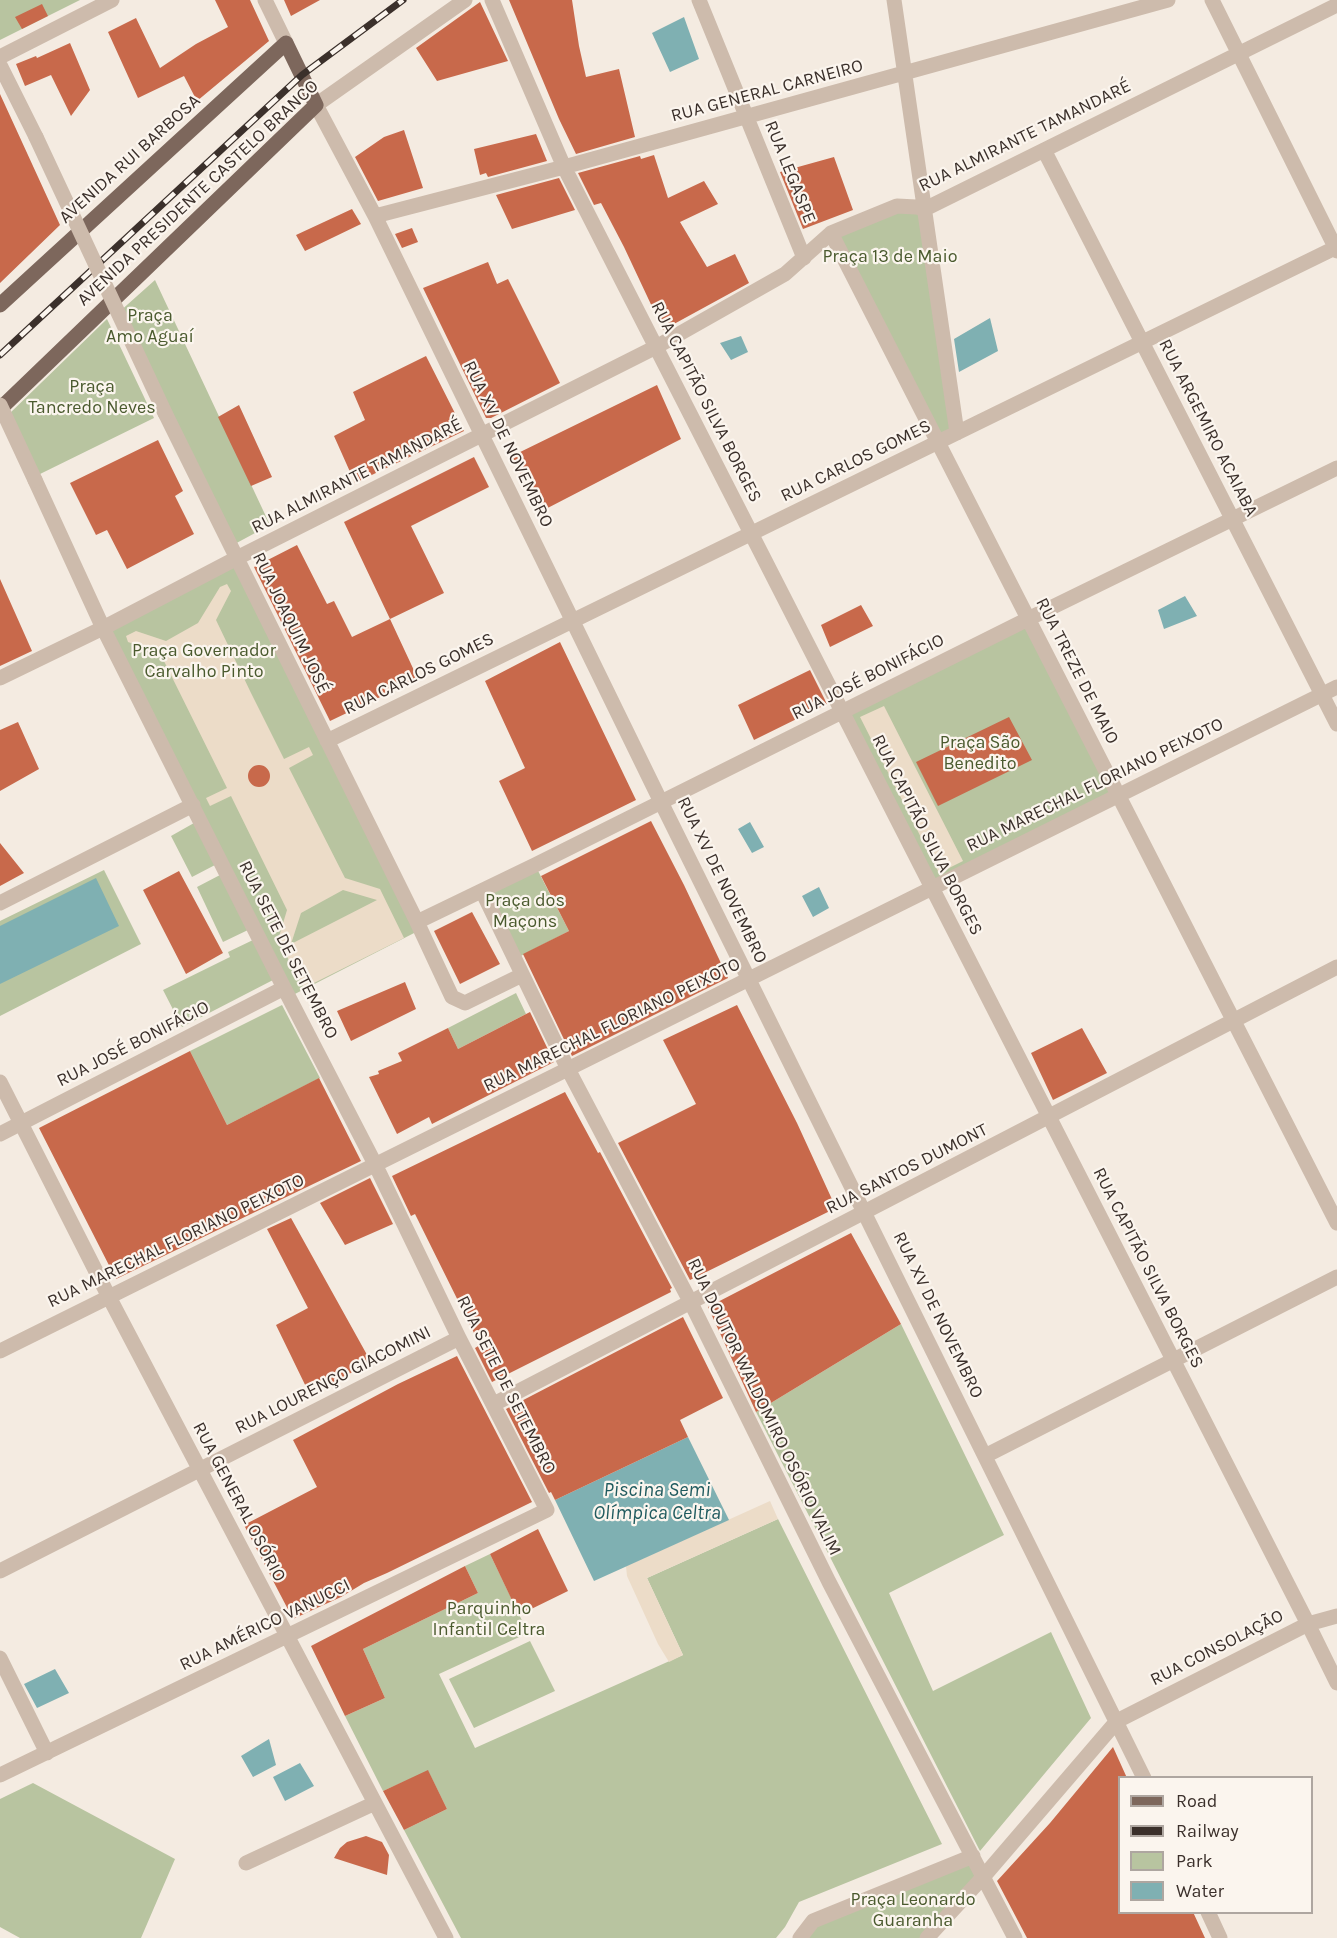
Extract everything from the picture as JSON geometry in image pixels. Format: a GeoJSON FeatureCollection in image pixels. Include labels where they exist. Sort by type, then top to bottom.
{"type":"FeatureCollection","features":[{"type":"Feature","properties":{"kind":"main road","name":"RUA XV DE NOVEMBRO"},"geometry":{"type":"LineString","coordinates":[[286,43],[316,105]]}},
{"type":"Feature","properties":{"kind":"main road","name":"AVENIDA RUI BARBOSA"},"geometry":{"type":"LineString","coordinates":[[0,305],[286,43]]}},
{"type":"Feature","properties":{"kind":"main road","name":"AVENIDA PRESIDENTE CASTELO BRANCO"},"geometry":{"type":"LineString","coordinates":[[0,407],[316,105]]}},
{"type":"Feature","properties":{"kind":"street"},"geometry":{"type":"LineString","coordinates":[[0,57],[112,0]]}},
{"type":"Feature","properties":{"kind":"street","name":"RUA XV DE NOVEMBRO"},"geometry":{"type":"LineString","coordinates":[[265,0],[286,43]]}},
{"type":"Feature","properties":{"kind":"street","name":"AVENIDA PRESIDENTE CASTELO BRANCO"},"geometry":{"type":"LineString","coordinates":[[316,105],[465,0]]}},
{"type":"Feature","properties":{"kind":"street","name":"RUA CAPITÃO SILVA BORGES"},"geometry":{"type":"LineString","coordinates":[[492,0],[564,167],[1337,1683]]}},
{"type":"Feature","properties":{"kind":"street","name":"RUA LEGASPE"},"geometry":{"type":"LineString","coordinates":[[699,0],[804,258]]}},
{"type":"Feature","properties":{"kind":"street"},"geometry":{"type":"LineString","coordinates":[[894,0],[957,433]]}},
{"type":"Feature","properties":{"kind":"street","name":"RUA GENERAL CARNEIRO"},"geometry":{"type":"LineString","coordinates":[[375,216],[564,167],[1168,0]]}},
{"type":"Feature","properties":{"kind":"street"},"geometry":{"type":"LineString","coordinates":[[1212,0],[1336,248]]}},
{"type":"Feature","properties":{"kind":"street","name":"RUA ALMIRANTE TAMANDARÉ"},"geometry":{"type":"LineString","coordinates":[[0,678],[656,347],[785,274],[831,233],[897,206],[925,209],[1337,5]]}},
{"type":"Feature","properties":{"kind":"street","name":"RUA JOAQUIM JOSÉ"},"geometry":{"type":"LineString","coordinates":[[0,65],[165,413],[417,922],[452,998],[465,1004],[522,975]]}},
{"type":"Feature","properties":{"kind":"street","name":"RUA XV DE NOVEMBRO"},"geometry":{"type":"LineString","coordinates":[[316,105],[375,216],[661,802],[1143,1776]]}},
{"type":"Feature","properties":{"kind":"street","name":"RUA ARGEMIRO ACAIABA"},"geometry":{"type":"LineString","coordinates":[[1044,150],[1337,724]]}},
{"type":"Feature","properties":{"kind":"street","name":"RUA TREZE DE MAIO"},"geometry":{"type":"LineString","coordinates":[[831,233],[1337,1223]]}},
{"type":"Feature","properties":{"kind":"street","name":"RUA CARLOS GOMES"},"geometry":{"type":"LineString","coordinates":[[327,741],[1336,248]]}},
{"type":"Feature","properties":{"kind":"street","name":"RUA SETE DE SETEMBRO"},"geometry":{"type":"LineString","coordinates":[[0,407],[103,628],[375,1164],[459,1338],[547,1510]]}},
{"type":"Feature","properties":{"kind":"street","name":"RUA JOSÉ BONIFÁCIO"},"geometry":{"type":"LineString","coordinates":[[417,922],[1337,468]]}},
{"type":"Feature","properties":{"kind":"street","name":"RUA MARECHAL FLORIANO PEIXOTO"},"geometry":{"type":"LineString","coordinates":[[0,1351],[1337,687]]}},
{"type":"Feature","properties":{"kind":"street"},"geometry":{"type":"LineString","coordinates":[[0,903],[193,805]]}},
{"type":"Feature","properties":{"kind":"street","name":"RUA DOUTOR WALDOMIRO OSÓRIO VALIM"},"geometry":{"type":"LineString","coordinates":[[482,891],[568,1069],[692,1303],[829,1582],[1015,1938]]}},
{"type":"Feature","properties":{"kind":"street","name":"RUA SANTOS DUMONT"},"geometry":{"type":"LineString","coordinates":[[494,1404],[1337,967]]}},
{"type":"Feature","properties":{"kind":"street","name":"RUA JOSÉ BONIFÁCIO"},"geometry":{"type":"LineString","coordinates":[[0,1134],[284,988]]}},
{"type":"Feature","properties":{"kind":"street","name":"RUA GENERAL OSÓRIO"},"geometry":{"type":"LineString","coordinates":[[0,1082],[109,1297],[446,1938]]}},
{"type":"Feature","properties":{"kind":"street"},"geometry":{"type":"LineString","coordinates":[[986,1456],[1337,1277]]}},
{"type":"Feature","properties":{"kind":"street","name":"RUA LOURENÇO GIACOMINI"},"geometry":{"type":"LineString","coordinates":[[0,1571],[459,1338]]}},
{"type":"Feature","properties":{"kind":"street","name":"RUA AMÉRICO VANUCCI"},"geometry":{"type":"LineString","coordinates":[[0,1775],[547,1510]]}},
{"type":"Feature","properties":{"kind":"street","name":"RUA CONSOLAÇÃO"},"geometry":{"type":"LineString","coordinates":[[1117,1721],[1308,1624],[1337,1616]]}},
{"type":"Feature","properties":{"kind":"street"},"geometry":{"type":"LineString","coordinates":[[0,1658],[47,1753]]}},
{"type":"Feature","properties":{"kind":"street"},"geometry":{"type":"LineString","coordinates":[[927,1938],[984,1876],[1117,1721]]}},
{"type":"Feature","properties":{"kind":"street"},"geometry":{"type":"LineString","coordinates":[[246,1863],[375,1803]]}},
{"type":"Feature","properties":{"kind":"street"},"geometry":{"type":"LineString","coordinates":[[800,1938],[813,1921],[973,1856]]}},
{"type":"Feature","properties":{"kind":"street"},"geometry":{"type":"LineString","coordinates":[[1209,1914],[1220,1938]]}},
{"type":"Feature","properties":{"kind":"green space"},"geometry":{"type":"Polygon","coordinates":[[[0,0],[80,0],[0,40],[0,0]]]}},
{"type":"Feature","properties":{"kind":"green space","name":"Praça 13 de Maio"},"geometry":{"type":"Polygon","coordinates":[[[897,206],[925,209],[957,433],[938,442],[831,233],[897,206]]]}},
{"type":"Feature","properties":{"kind":"green space","name":"Praça Amo Aguaí"},"geometry":{"type":"Polygon","coordinates":[[[155,280],[270,525],[231,546],[118,313],[155,280]]]}},
{"type":"Feature","properties":{"kind":"green space","name":"Praça Tancredo Neves"},"geometry":{"type":"Polygon","coordinates":[[[107,319],[154,418],[38,475],[9,414],[107,319]]]}},
{"type":"Feature","properties":{"kind":"green space","name":"Praça Governador Carvalho Pinto"},"geometry":{"type":"Polygon","coordinates":[[[237,558],[420,930],[289,997],[103,628],[237,558]]]}},
{"type":"Feature","properties":{"kind":"green space","name":"Praça São Benedito"},"geometry":{"type":"Polygon","coordinates":[[[1028,619],[1118,795],[932,888],[842,711],[1028,619]]]}},
{"type":"Feature","properties":{"kind":"green space"},"geometry":{"type":"Polygon","coordinates":[[[194,823],[215,865],[192,877],[171,836],[194,823]]]}},
{"type":"Feature","properties":{"kind":"green space","name":"Praça dos Maçons"},"geometry":{"type":"Polygon","coordinates":[[[535,865],[569,931],[515,959],[482,891],[535,865]]]}},
{"type":"Feature","properties":{"kind":"green space"},"geometry":{"type":"Polygon","coordinates":[[[104,870],[141,944],[0,1016],[0,921],[104,870]]]}},
{"type":"Feature","properties":{"kind":"green space"},"geometry":{"type":"Polygon","coordinates":[[[220,875],[248,930],[223,942],[197,887],[220,875]]]}},
{"type":"Feature","properties":{"kind":"green space"},"geometry":{"type":"Polygon","coordinates":[[[253,940],[273,980],[182,1027],[163,990],[230,957],[228,952],[253,940]]]}},
{"type":"Feature","properties":{"kind":"green space"},"geometry":{"type":"Polygon","coordinates":[[[516,993],[526,1014],[458,1049],[448,1028],[516,993]]]}},
{"type":"Feature","properties":{"kind":"green space"},"geometry":{"type":"Polygon","coordinates":[[[282,1005],[320,1078],[227,1125],[190,1051],[282,1005]]]}},
{"type":"Feature","properties":{"kind":"green space"},"geometry":{"type":"Polygon","coordinates":[[[901,1324],[1004,1535],[889,1593],[933,1691],[1051,1632],[1091,1718],[980,1851],[756,1412],[901,1324]]]}},
{"type":"Feature","properties":{"kind":"green space","name":"Parquinho Infantil Celtra"},"geometry":{"type":"Polygon","coordinates":[[[778,1519],[942,1844],[799,1902],[776,1938],[461,1938],[404,1830],[447,1809],[428,1771],[383,1791],[345,1716],[385,1698],[363,1649],[478,1593],[465,1566],[490,1554],[528,1633],[439,1674],[475,1748],[683,1655],[647,1578],[778,1519]]]}},
{"type":"Feature","properties":{"kind":"green space"},"geometry":{"type":"Polygon","coordinates":[[[530,1641],[555,1691],[474,1728],[449,1679],[530,1641]]]}},
{"type":"Feature","properties":{"kind":"green space"},"geometry":{"type":"Polygon","coordinates":[[[33,1783],[175,1859],[141,1938],[20,1938],[0,1927],[0,1799],[33,1783]]]}},
{"type":"Feature","properties":{"kind":"green space","name":"Praça Leonardo Guaranha"},"geometry":{"type":"Polygon","coordinates":[[[973,1856],[984,1876],[927,1938],[800,1938],[813,1921],[973,1856]]]}},
{"type":"Feature","properties":{"kind":"shaded area"},"geometry":{"type":"Polygon","coordinates":[[[227,584],[231,591],[216,620],[284,759],[309,747],[313,755],[289,768],[345,878],[380,889],[404,938],[304,988],[278,940],[287,910],[231,796],[210,806],[206,798],[227,788],[160,653],[128,642],[126,636],[136,631],[166,641],[198,623],[220,587],[227,584]],[[343,890],[301,913],[291,944],[377,900],[343,890]]]}},
{"type":"Feature","properties":{"kind":"shaded area"},"geometry":{"type":"Polygon","coordinates":[[[884,706],[963,861],[939,873],[860,717],[884,706]]]}},
{"type":"Feature","properties":{"kind":"shaded area"},"geometry":{"type":"Polygon","coordinates":[[[770,1501],[778,1519],[647,1578],[683,1655],[669,1662],[658,1644],[627,1576],[626,1566],[770,1501]]]}},
{"type":"Feature","properties":{"kind":"water"},"geometry":{"type":"Polygon","coordinates":[[[684,17],[699,59],[670,72],[652,33],[684,17]]]}},
{"type":"Feature","properties":{"kind":"water"},"geometry":{"type":"Polygon","coordinates":[[[990,318],[998,351],[959,372],[954,339],[990,318]]]}},
{"type":"Feature","properties":{"kind":"water"},"geometry":{"type":"Polygon","coordinates":[[[741,336],[748,352],[731,360],[720,343],[741,336]]]}},
{"type":"Feature","properties":{"kind":"water"},"geometry":{"type":"Polygon","coordinates":[[[1185,596],[1197,616],[1164,629],[1158,610],[1185,596]]]}},
{"type":"Feature","properties":{"kind":"water"},"geometry":{"type":"Polygon","coordinates":[[[750,822],[764,847],[752,853],[738,829],[750,822]]]}},
{"type":"Feature","properties":{"kind":"water"},"geometry":{"type":"Polygon","coordinates":[[[96,878],[119,926],[0,984],[0,926],[96,878]]]}},
{"type":"Feature","properties":{"kind":"water"},"geometry":{"type":"Polygon","coordinates":[[[819,887],[829,908],[813,917],[802,896],[819,887]]]}},
{"type":"Feature","properties":{"kind":"water","name":"Piscina Semi Olímpica Celtra"},"geometry":{"type":"Polygon","coordinates":[[[688,1437],[729,1520],[594,1581],[555,1500],[688,1437]]]}},
{"type":"Feature","properties":{"kind":"water"},"geometry":{"type":"Polygon","coordinates":[[[55,1669],[69,1693],[37,1708],[24,1684],[55,1669]]]}},
{"type":"Feature","properties":{"kind":"water"},"geometry":{"type":"Polygon","coordinates":[[[269,1739],[276,1765],[253,1777],[241,1756],[269,1739]]]}},
{"type":"Feature","properties":{"kind":"water"},"geometry":{"type":"Polygon","coordinates":[[[300,1763],[314,1786],[285,1801],[273,1777],[300,1763]]]}},
{"type":"Feature","properties":{"kind":"building"},"geometry":{"type":"Polygon","coordinates":[[[215,0],[250,0],[269,41],[197,101],[184,76],[138,98],[108,32],[136,18],[160,68],[196,44],[228,27],[215,0]]]}},
{"type":"Feature","properties":{"kind":"building"},"geometry":{"type":"Polygon","coordinates":[[[284,0],[320,0],[291,16],[284,0]]]}},
{"type":"Feature","properties":{"kind":"building"},"geometry":{"type":"Polygon","coordinates":[[[509,0],[572,0],[586,77],[619,69],[635,137],[576,154],[509,0]]]}},
{"type":"Feature","properties":{"kind":"building"},"geometry":{"type":"Polygon","coordinates":[[[480,2],[508,61],[437,81],[416,48],[480,2]]]}},
{"type":"Feature","properties":{"kind":"building"},"geometry":{"type":"Polygon","coordinates":[[[42,4],[48,16],[22,29],[15,17],[42,4]]]}},
{"type":"Feature","properties":{"kind":"building"},"geometry":{"type":"Polygon","coordinates":[[[70,43],[90,90],[71,116],[51,75],[25,86],[16,64],[36,56],[37,58],[70,43]]]}},
{"type":"Feature","properties":{"kind":"building"},"geometry":{"type":"Polygon","coordinates":[[[0,94],[60,225],[0,283],[0,94]]]}},
{"type":"Feature","properties":{"kind":"building"},"geometry":{"type":"Polygon","coordinates":[[[404,130],[423,188],[378,201],[355,157],[384,137],[404,130]]]}},
{"type":"Feature","properties":{"kind":"building"},"geometry":{"type":"Polygon","coordinates":[[[536,134],[547,161],[488,177],[486,173],[480,175],[474,149],[536,134]]]}},
{"type":"Feature","properties":{"kind":"building"},"geometry":{"type":"Polygon","coordinates":[[[654,155],[668,198],[704,181],[718,204],[680,222],[707,267],[735,254],[749,283],[663,330],[601,203],[594,205],[578,173],[640,156],[641,159],[654,155]]]}},
{"type":"Feature","properties":{"kind":"building"},"geometry":{"type":"Polygon","coordinates":[[[834,157],[853,210],[803,229],[780,172],[834,157]]]}},
{"type":"Feature","properties":{"kind":"building"},"geometry":{"type":"Polygon","coordinates":[[[559,178],[575,210],[512,229],[496,195],[559,178]]]}},
{"type":"Feature","properties":{"kind":"building"},"geometry":{"type":"Polygon","coordinates":[[[352,209],[361,224],[305,251],[296,235],[352,209]]]}},
{"type":"Feature","properties":{"kind":"building"},"geometry":{"type":"Polygon","coordinates":[[[412,228],[418,242],[402,248],[395,234],[412,228]]]}},
{"type":"Feature","properties":{"kind":"building"},"geometry":{"type":"Polygon","coordinates":[[[488,262],[497,284],[508,279],[560,383],[491,418],[486,418],[423,288],[488,262]]]}},
{"type":"Feature","properties":{"kind":"building"},"geometry":{"type":"Polygon","coordinates":[[[426,356],[464,431],[355,483],[334,436],[365,420],[353,392],[426,356]]]}},
{"type":"Feature","properties":{"kind":"building"},"geometry":{"type":"Polygon","coordinates":[[[657,385],[681,439],[538,513],[512,456],[657,385]]]}},
{"type":"Feature","properties":{"kind":"building"},"geometry":{"type":"Polygon","coordinates":[[[239,405],[272,477],[251,486],[218,417],[239,405]]]}},
{"type":"Feature","properties":{"kind":"building"},"geometry":{"type":"Polygon","coordinates":[[[158,440],[183,491],[175,496],[194,534],[127,569],[107,530],[96,535],[70,483],[158,440]]]}},
{"type":"Feature","properties":{"kind":"building"},"geometry":{"type":"Polygon","coordinates":[[[474,457],[489,487],[411,526],[444,593],[390,619],[344,522],[474,457]]]}},
{"type":"Feature","properties":{"kind":"building"},"geometry":{"type":"Polygon","coordinates":[[[297,545],[327,604],[334,601],[352,637],[390,619],[418,679],[330,721],[254,567],[297,545]]]}},
{"type":"Feature","properties":{"kind":"building"},"geometry":{"type":"Polygon","coordinates":[[[0,579],[32,651],[0,666],[0,579]]]}},
{"type":"Feature","properties":{"kind":"building"},"geometry":{"type":"Polygon","coordinates":[[[861,605],[873,626],[830,647],[821,625],[861,605]]]}},
{"type":"Feature","properties":{"kind":"building"},"geometry":{"type":"Polygon","coordinates":[[[560,642],[636,800],[532,851],[499,781],[525,768],[485,681],[560,642]]]}},
{"type":"Feature","properties":{"kind":"building"},"geometry":{"type":"Polygon","coordinates":[[[810,670],[827,704],[754,740],[738,705],[810,670]]]}},
{"type":"Feature","properties":{"kind":"building"},"geometry":{"type":"Polygon","coordinates":[[[1009,717],[1032,760],[938,806],[916,762],[1009,717]]]}},
{"type":"Feature","properties":{"kind":"building"},"geometry":{"type":"Polygon","coordinates":[[[18,722],[39,769],[0,791],[0,730],[18,722]]]}},
{"type":"Feature","properties":{"kind":"building"},"geometry":{"type":"Polygon","coordinates":[[[255,765],[263,765],[270,772],[270,780],[263,787],[255,787],[248,780],[248,772],[255,765]]]}},
{"type":"Feature","properties":{"kind":"building"},"geometry":{"type":"Polygon","coordinates":[[[651,821],[728,978],[572,1056],[523,954],[569,931],[541,876],[651,821]]]}},
{"type":"Feature","properties":{"kind":"building"},"geometry":{"type":"Polygon","coordinates":[[[0,843],[24,873],[0,886],[0,843]]]}},
{"type":"Feature","properties":{"kind":"building"},"geometry":{"type":"Polygon","coordinates":[[[179,871],[223,953],[186,974],[143,890],[179,871]]]}},
{"type":"Feature","properties":{"kind":"building"},"geometry":{"type":"Polygon","coordinates":[[[472,912],[500,964],[460,984],[434,931],[472,912]]]}},
{"type":"Feature","properties":{"kind":"building"},"geometry":{"type":"Polygon","coordinates":[[[405,982],[416,1009],[351,1041],[337,1011],[405,982]]]}},
{"type":"Feature","properties":{"kind":"building"},"geometry":{"type":"Polygon","coordinates":[[[737,1005],[797,1123],[836,1208],[690,1280],[618,1143],[696,1104],[663,1040],[737,1005]]]}},
{"type":"Feature","properties":{"kind":"building"},"geometry":{"type":"Polygon","coordinates":[[[530,1012],[554,1062],[432,1124],[429,1117],[397,1134],[369,1077],[402,1061],[398,1053],[448,1028],[458,1049],[530,1012]]]}},
{"type":"Feature","properties":{"kind":"building"},"geometry":{"type":"Polygon","coordinates":[[[1082,1028],[1107,1073],[1053,1100],[1031,1053],[1082,1028]]]}},
{"type":"Feature","properties":{"kind":"building"},"geometry":{"type":"Polygon","coordinates":[[[190,1051],[227,1125],[319,1078],[361,1161],[116,1279],[39,1128],[190,1051]]]}},
{"type":"Feature","properties":{"kind":"building"},"geometry":{"type":"Polygon","coordinates":[[[565,1092],[598,1153],[600,1152],[672,1288],[671,1292],[492,1382],[475,1348],[480,1345],[415,1214],[411,1216],[392,1176],[565,1092]]]}},
{"type":"Feature","properties":{"kind":"building"},"geometry":{"type":"Polygon","coordinates":[[[370,1178],[393,1224],[345,1245],[320,1203],[370,1178]]]}},
{"type":"Feature","properties":{"kind":"building"},"geometry":{"type":"Polygon","coordinates":[[[291,1218],[371,1362],[310,1395],[276,1325],[308,1308],[267,1229],[291,1218]]]}},
{"type":"Feature","properties":{"kind":"building"},"geometry":{"type":"Polygon","coordinates":[[[851,1233],[901,1324],[756,1412],[708,1307],[851,1233]]]}},
{"type":"Feature","properties":{"kind":"building"},"geometry":{"type":"Polygon","coordinates":[[[683,1317],[723,1398],[680,1420],[688,1437],[555,1500],[551,1492],[549,1493],[506,1409],[683,1317]]]}},
{"type":"Feature","properties":{"kind":"building"},"geometry":{"type":"Polygon","coordinates":[[[457,1356],[532,1502],[293,1619],[244,1525],[317,1487],[293,1440],[398,1384],[457,1356]]]}},
{"type":"Feature","properties":{"kind":"building"},"geometry":{"type":"Polygon","coordinates":[[[538,1529],[568,1591],[519,1615],[490,1554],[538,1529]]]}},
{"type":"Feature","properties":{"kind":"building"},"geometry":{"type":"Polygon","coordinates":[[[465,1566],[478,1593],[363,1649],[385,1698],[345,1716],[311,1646],[465,1566]]]}},
{"type":"Feature","properties":{"kind":"building"},"geometry":{"type":"Polygon","coordinates":[[[1113,1747],[1126,1776],[1118,1776],[1118,1914],[1194,1914],[1205,1938],[1027,1938],[997,1881],[1050,1823],[1113,1747]]]}},
{"type":"Feature","properties":{"kind":"building"},"geometry":{"type":"Polygon","coordinates":[[[428,1770],[447,1809],[404,1830],[383,1791],[428,1770]]]}},
{"type":"Feature","properties":{"kind":"building"},"geometry":{"type":"Polygon","coordinates":[[[366,1836],[382,1842],[389,1855],[387,1875],[334,1858],[347,1842],[366,1836]]]}},
{"type":"Feature","properties":{"kind":"railway"},"geometry":{"type":"LineString","coordinates":[[0,355],[302,75],[403,0]]}}]}
